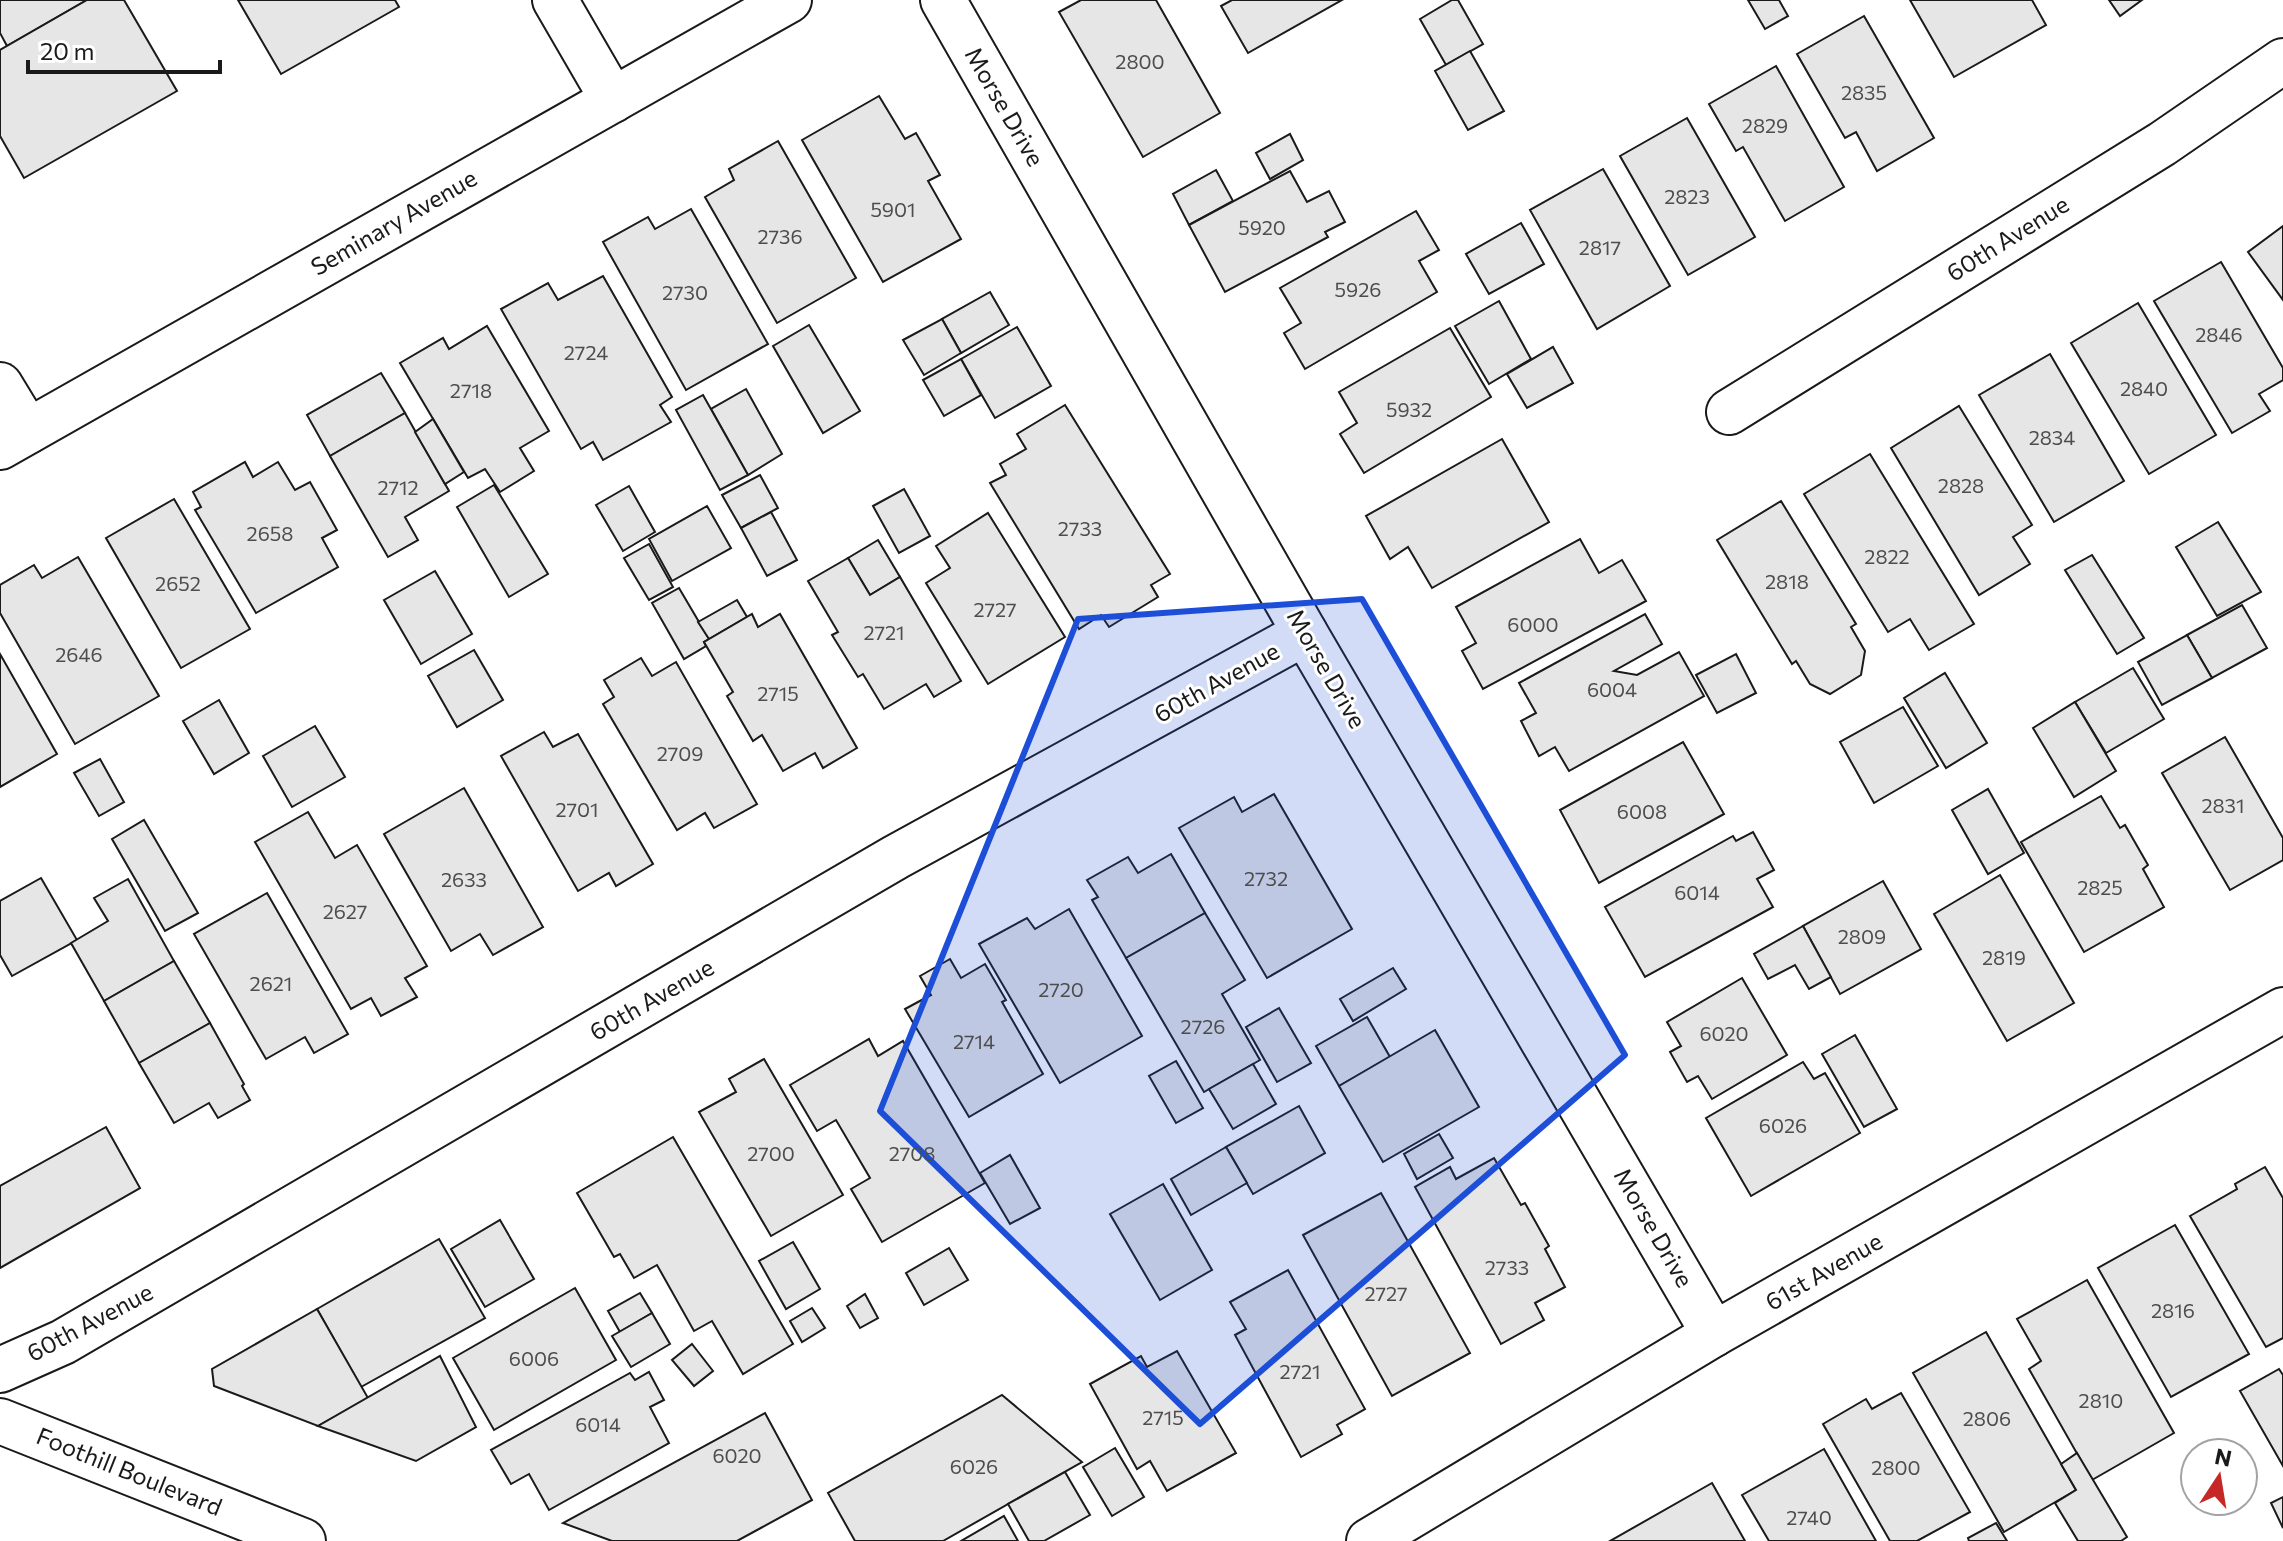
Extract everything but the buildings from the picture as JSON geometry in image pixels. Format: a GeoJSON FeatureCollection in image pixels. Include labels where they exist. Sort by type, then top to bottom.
{"type":"FeatureCollection","features":[{"type":"Feature","properties":{"kind":"street"},"geometry":{"type":"LineString","coordinates":[[555,0],[613,100]]}},
{"type":"Feature","properties":{"kind":"street","name":"Seminary Avenue"},"geometry":{"type":"LineString","coordinates":[[14,439],[789,0]]}},
{"type":"Feature","properties":{"kind":"street","name":"Morse Drive"},"geometry":{"type":"LineString","coordinates":[[943,0],[1305,633],[1714,1334]]}},
{"type":"Feature","properties":{"kind":"street","name":"60th Avenue"},"geometry":{"type":"LineString","coordinates":[[1729,412],[2162,144],[2283,61]]}},
{"type":"Feature","properties":{"kind":"street"},"geometry":{"type":"LineString","coordinates":[[0,385],[14,439]]}},
{"type":"Feature","properties":{"kind":"street","name":"60th Avenue"},"geometry":{"type":"LineString","coordinates":[[0,1370],[63,1342],[896,857],[1305,633]]}},
{"type":"Feature","properties":{"kind":"street","name":"61st Avenue"},"geometry":{"type":"LineString","coordinates":[[1369,1541],[1714,1334],[2283,1010]]}},
{"type":"Feature","properties":{"kind":"street","name":"Foothill Boulevard"},"geometry":{"type":"LineString","coordinates":[[0,1421],[303,1541]]}},
{"type":"Feature","properties":{"kind":"highlighted area"},"geometry":{"type":"Polygon","coordinates":[[[1362,599],[1625,1055],[1200,1424],[880,1111],[1078,619],[1362,599]]]}}]}
